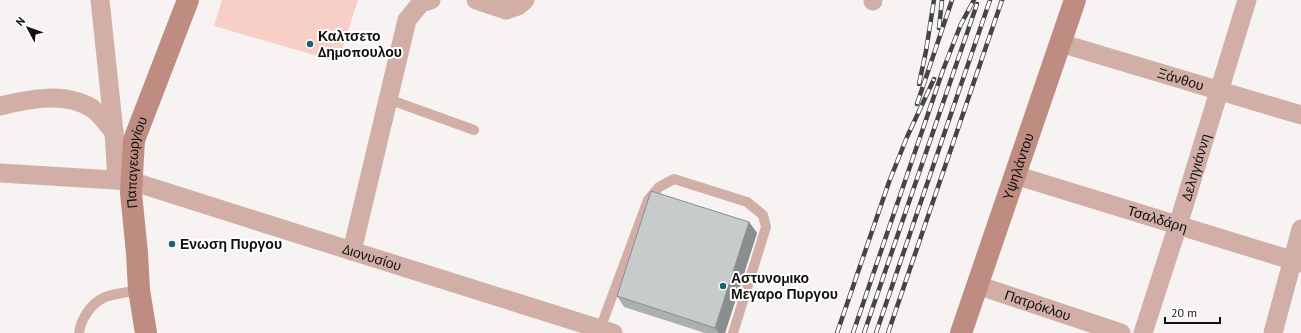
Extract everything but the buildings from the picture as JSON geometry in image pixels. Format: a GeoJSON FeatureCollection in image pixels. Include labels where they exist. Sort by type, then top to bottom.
{"type":"FeatureCollection","features":[{"type":"Feature","properties":{"kind":"street"},"geometry":{"type":"LineString","coordinates":[[100,0],[114,132],[124,180]]}},
{"type":"Feature","properties":{"kind":"street","name":"Παπαγεωργίου"},"geometry":{"type":"LineString","coordinates":[[146,333],[140,290],[131,193],[124,180],[134,140],[188,0]]}},
{"type":"Feature","properties":{"kind":"street"},"geometry":{"type":"LineString","coordinates":[[352,252],[407,20],[422,3],[431,0]]}},
{"type":"Feature","properties":{"kind":"street"},"geometry":{"type":"LineString","coordinates":[[476,0],[506,10],[518,6],[526,0]]}},
{"type":"Feature","properties":{"kind":"street","name":"Υψηλάντου"},"geometry":{"type":"LineString","coordinates":[[1066,44],[1075,0]]}},
{"type":"Feature","properties":{"kind":"street","name":"Υψηλάντου"},"geometry":{"type":"LineString","coordinates":[[960,333],[983,287],[1066,44],[1087,0]]}},
{"type":"Feature","properties":{"kind":"street","name":"Δεληγιάννη"},"geometry":{"type":"LineString","coordinates":[[1143,333],[1178,225],[1247,0]]}},
{"type":"Feature","properties":{"kind":"street","name":"Ξάνθου"},"geometry":{"type":"LineString","coordinates":[[1066,44],[1301,115]]}},
{"type":"Feature","properties":{"kind":"street"},"geometry":{"type":"LineString","coordinates":[[0,106],[28,100],[54,98],[72,100],[94,110],[114,132]]}},
{"type":"Feature","properties":{"kind":"street","name":"Διονυσίου"},"geometry":{"type":"LineString","coordinates":[[0,173],[124,180],[606,331]]}},
{"type":"Feature","properties":{"kind":"street","name":"Τσαλδάρη"},"geometry":{"type":"LineString","coordinates":[[1020,177],[1297,261]]}},
{"type":"Feature","properties":{"kind":"street"},"geometry":{"type":"LineString","coordinates":[[1273,333],[1297,261],[1301,229]]}},
{"type":"Feature","properties":{"kind":"street","name":"Υψηλάντου"},"geometry":{"type":"LineString","coordinates":[[975,333],[983,287]]}},
{"type":"Feature","properties":{"kind":"street","name":"Πατρόκλου"},"geometry":{"type":"LineString","coordinates":[[983,287],[1122,333]]}},
{"type":"Feature","properties":{"kind":"lane"},"geometry":{"type":"LineString","coordinates":[[388,99],[474,130]]}},
{"type":"Feature","properties":{"kind":"lane"},"geometry":{"type":"LineString","coordinates":[[606,331],[648,200],[659,187],[674,179],[747,202],[763,215],[766,227],[733,333]]}},
{"type":"Feature","properties":{"kind":"lane"},"geometry":{"type":"LineString","coordinates":[[79,333],[80,325],[89,310],[103,298],[140,290]]}},
{"type":"Feature","properties":{"kind":"shaded area","name":"Καλτσετο Δημοπουλου"},"geometry":{"type":"Polygon","coordinates":[[[222,0],[358,0],[338,62],[214,26],[222,0]]]}},
{"type":"Feature","properties":{"kind":"railway"},"geometry":{"type":"LineString","coordinates":[[919,84],[934,0]]}},
{"type":"Feature","properties":{"kind":"railway"},"geometry":{"type":"LineString","coordinates":[[939,28],[942,0]]}},
{"type":"Feature","properties":{"kind":"railway"},"geometry":{"type":"LineString","coordinates":[[917,104],[952,0]]}},
{"type":"Feature","properties":{"kind":"railway"},"geometry":{"type":"LineString","coordinates":[[853,333],[943,70],[961,24],[974,0]]}},
{"type":"Feature","properties":{"kind":"railway"},"geometry":{"type":"LineString","coordinates":[[876,333],[990,0]]}},
{"type":"Feature","properties":{"kind":"railway"},"geometry":{"type":"LineString","coordinates":[[888,333],[1002,0]]}},
{"type":"Feature","properties":{"kind":"railway"},"geometry":{"type":"LineString","coordinates":[[864,333],[977,4]]}},
{"type":"Feature","properties":{"kind":"railway"},"geometry":{"type":"LineString","coordinates":[[837,333],[889,182],[907,137],[934,79]]}},
{"type":"Feature","properties":{"kind":"place","name":"Καλτσετο Δημοπουλου"},"geometry":{"type":"Point","coordinates":[310,44]}},
{"type":"Feature","properties":{"kind":"place","name":"Ενωση Πυργου"},"geometry":{"type":"Point","coordinates":[172,244]}},
{"type":"Feature","properties":{"kind":"place","name":"Αστυνομικο Μεγαρο Πυργου"},"geometry":{"type":"Point","coordinates":[723,286]}}]}
